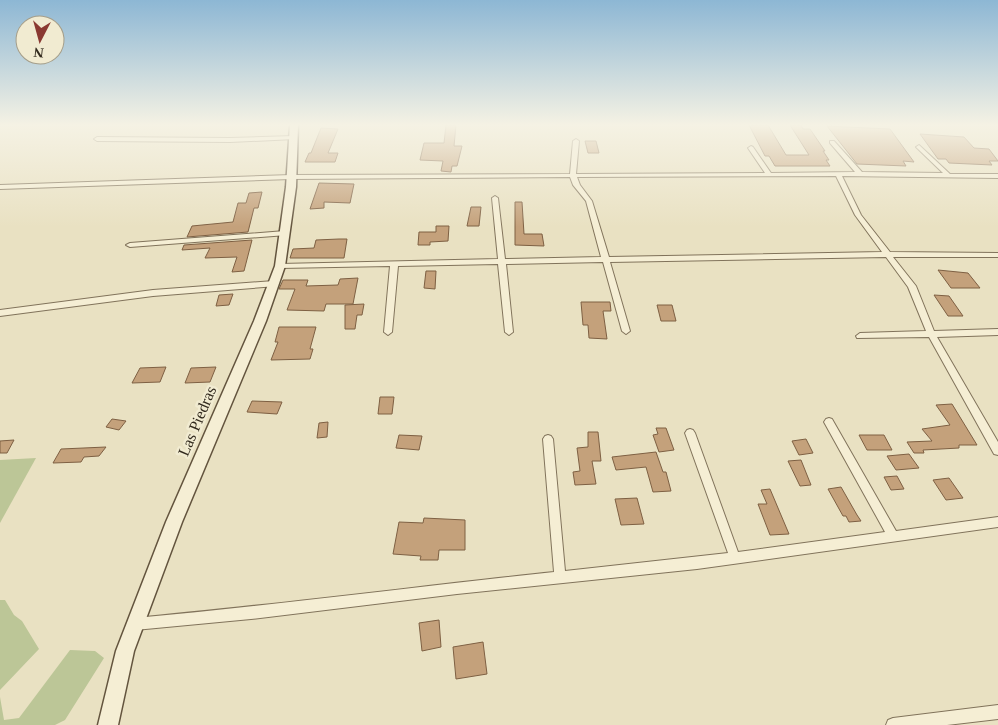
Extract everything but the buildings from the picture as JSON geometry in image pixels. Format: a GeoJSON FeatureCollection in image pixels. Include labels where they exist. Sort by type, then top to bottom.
{"type":"FeatureCollection","features":[{"type":"Feature","properties":{"kind":"street","name":"Las Piedras"},"geometry":{"type":"LineString","coordinates":[[108,725],[125,651],[135,624],[174,522],[226,397],[260,322],[280,266],[292,177],[292,159]]}},
{"type":"Feature","properties":{"kind":"street"},"geometry":{"type":"LineString","coordinates":[[573,159],[571,175],[577,188],[589,201],[626,331]]}},
{"type":"Feature","properties":{"kind":"street"},"geometry":{"type":"LineString","coordinates":[[758,159],[769,174]]}},
{"type":"Feature","properties":{"kind":"street"},"geometry":{"type":"LineString","coordinates":[[847,159],[860,174]]}},
{"type":"Feature","properties":{"kind":"street"},"geometry":{"type":"LineString","coordinates":[[931,159],[948,175]]}},
{"type":"Feature","properties":{"kind":"street"},"geometry":{"type":"LineString","coordinates":[[0,187],[292,177],[769,174],[998,176]]}},
{"type":"Feature","properties":{"kind":"street"},"geometry":{"type":"LineString","coordinates":[[838,174],[858,215],[912,286],[931,333],[998,451]]}},
{"type":"Feature","properties":{"kind":"street"},"geometry":{"type":"LineString","coordinates":[[495,198],[509,332]]}},
{"type":"Feature","properties":{"kind":"street"},"geometry":{"type":"LineString","coordinates":[[130,246],[284,233]]}},
{"type":"Feature","properties":{"kind":"street"},"geometry":{"type":"LineString","coordinates":[[280,266],[887,254],[998,255]]}},
{"type":"Feature","properties":{"kind":"street"},"geometry":{"type":"LineString","coordinates":[[388,332],[394,264]]}},
{"type":"Feature","properties":{"kind":"street"},"geometry":{"type":"LineString","coordinates":[[0,314],[153,293],[274,284]]}},
{"type":"Feature","properties":{"kind":"street"},"geometry":{"type":"LineString","coordinates":[[860,336],[998,332]]}},
{"type":"Feature","properties":{"kind":"street"},"geometry":{"type":"LineString","coordinates":[[829,422],[893,536]]}},
{"type":"Feature","properties":{"kind":"street"},"geometry":{"type":"LineString","coordinates":[[690,433],[735,558]]}},
{"type":"Feature","properties":{"kind":"street"},"geometry":{"type":"LineString","coordinates":[[548,439],[560,577]]}},
{"type":"Feature","properties":{"kind":"street"},"geometry":{"type":"LineString","coordinates":[[135,624],[735,558],[998,522]]}},
{"type":"Feature","properties":{"kind":"street"},"geometry":{"type":"LineString","coordinates":[[894,725],[998,712]]}},
{"type":"Feature","properties":{"kind":"green space"},"geometry":{"type":"Polygon","coordinates":[[[36,458],[0,523],[0,460],[36,458]]]}},
{"type":"Feature","properties":{"kind":"green space"},"geometry":{"type":"Polygon","coordinates":[[[0,600],[5,600],[14,615],[22,621],[39,649],[0,690],[0,600]]]}},
{"type":"Feature","properties":{"kind":"green space"},"geometry":{"type":"Polygon","coordinates":[[[70,650],[95,651],[104,658],[65,720],[55,725],[0,725],[0,697],[4,720],[19,718],[70,650]]]}}]}
